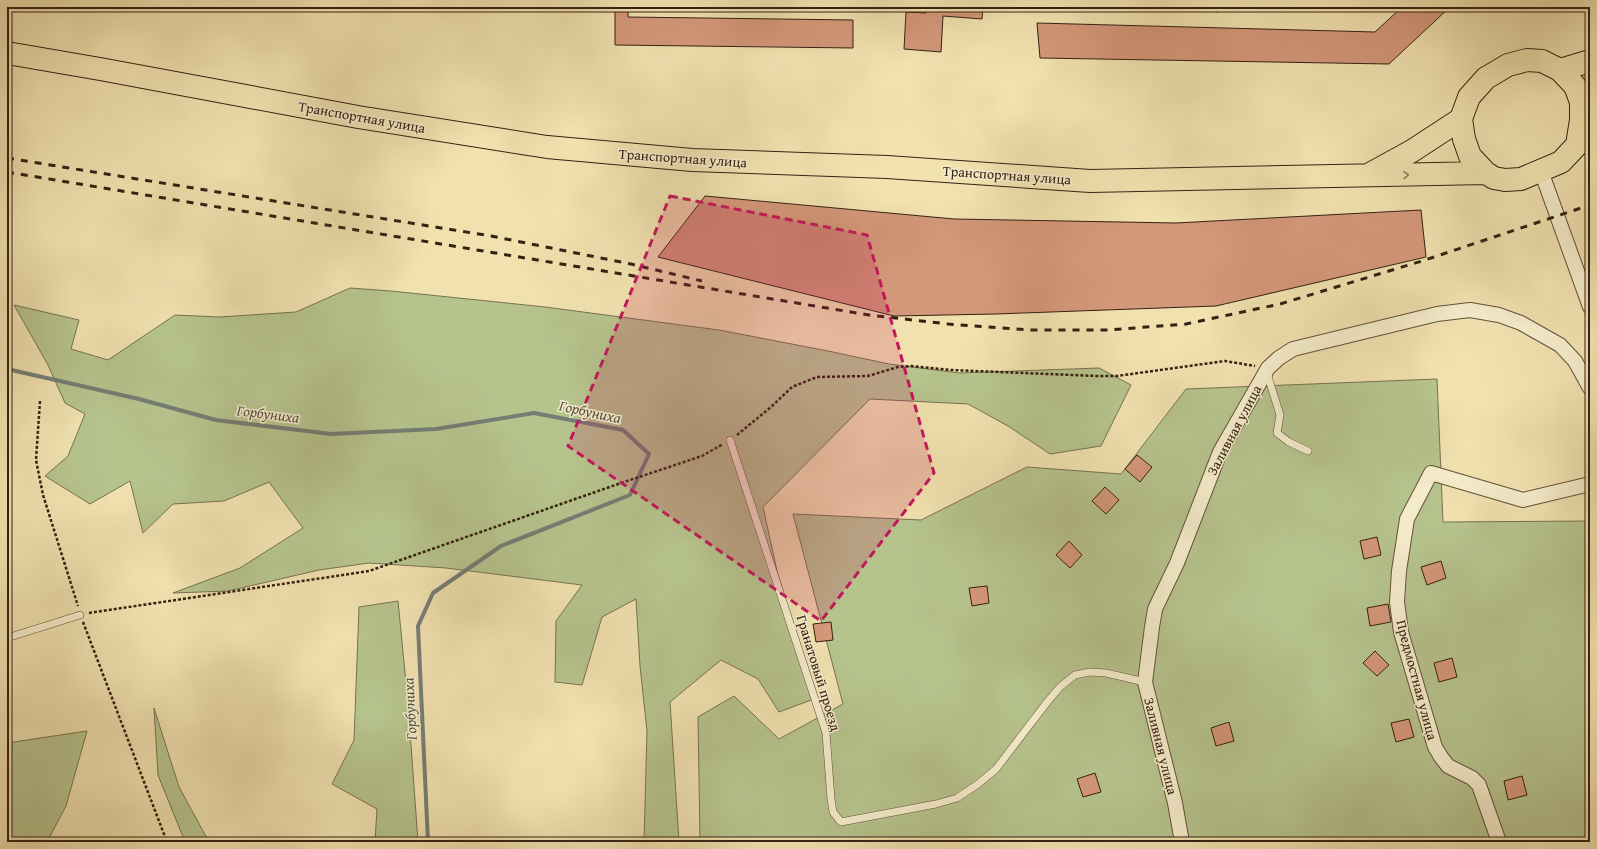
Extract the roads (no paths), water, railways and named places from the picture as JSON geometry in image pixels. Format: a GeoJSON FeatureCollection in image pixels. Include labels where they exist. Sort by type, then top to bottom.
{"type":"FeatureCollection","features":[{"type":"Feature","properties":{"kind":"main road","name":"Транспортная улица"},"geometry":{"type":"LineString","coordinates":[[7,53],[358,117],[531,144],[692,160],[887,166],[1090,181],[1486,173]]}},
{"type":"Feature","properties":{"kind":"main road"},"geometry":{"type":"LineString","coordinates":[[1577,145],[1581,120],[1581,102],[1575,86],[1560,70],[1542,61],[1527,60],[1508,65],[1486,78],[1469,97],[1461,119],[1466,149],[1470,156],[1486,173],[1494,178],[1505,180],[1521,179],[1561,162],[1577,145],[1590,127]]}},
{"type":"Feature","properties":{"kind":"main road"},"geometry":{"type":"LineString","coordinates":[[1560,70],[1590,61]]}},
{"type":"Feature","properties":{"kind":"main road"},"geometry":{"type":"LineString","coordinates":[[1368,176],[1412,151],[1461,119]]}},
{"type":"Feature","properties":{"kind":"street"},"geometry":{"type":"LineString","coordinates":[[1541,171],[1590,307]]}},
{"type":"Feature","properties":{"kind":"street","name":"Заливная улица"},"geometry":{"type":"LineString","coordinates":[[1182,842],[1175,803],[1145,682],[1156,609],[1220,452],[1267,370],[1279,358],[1294,349],[1438,314],[1470,310],[1499,315],[1521,323],[1560,345],[1575,361],[1590,388]]}},
{"type":"Feature","properties":{"kind":"street","name":"Предмостная улица"},"geometry":{"type":"LineString","coordinates":[[1499,842],[1479,785],[1472,778],[1448,766],[1435,747],[1401,632],[1397,602],[1399,571],[1407,519],[1431,473],[1523,500],[1590,484]]}},
{"type":"Feature","properties":{"kind":"lane"},"geometry":{"type":"LineString","coordinates":[[1267,370],[1270,386],[1280,415],[1277,433],[1289,442],[1308,451]]}},
{"type":"Feature","properties":{"kind":"lane","name":"Гранатовый проезд"},"geometry":{"type":"LineString","coordinates":[[730,440],[826,733],[833,812],[841,822],[936,804],[957,798],[978,784],[996,769],[1048,700],[1060,687],[1075,675],[1090,672],[1106,673],[1145,682]]}},
{"type":"Feature","properties":{"kind":"lane"},"geometry":{"type":"LineString","coordinates":[[7,638],[80,615]]}},
{"type":"Feature","properties":{"kind":"waterway","name":"Горбуниха"},"geometry":{"type":"LineString","coordinates":[[7,369],[139,399],[216,420],[331,434],[436,429],[534,413],[623,430],[649,454],[630,495],[501,546],[433,593],[418,626],[428,842]]}},
{"type":"Feature","properties":{"kind":"railway"},"geometry":{"type":"LineString","coordinates":[[7,158],[491,236],[631,264],[702,281]]}},
{"type":"Feature","properties":{"kind":"railway"},"geometry":{"type":"LineString","coordinates":[[7,172],[869,315],[948,324],[1029,330],[1108,330],[1186,324],[1280,304],[1422,261],[1590,205]]}}]}
